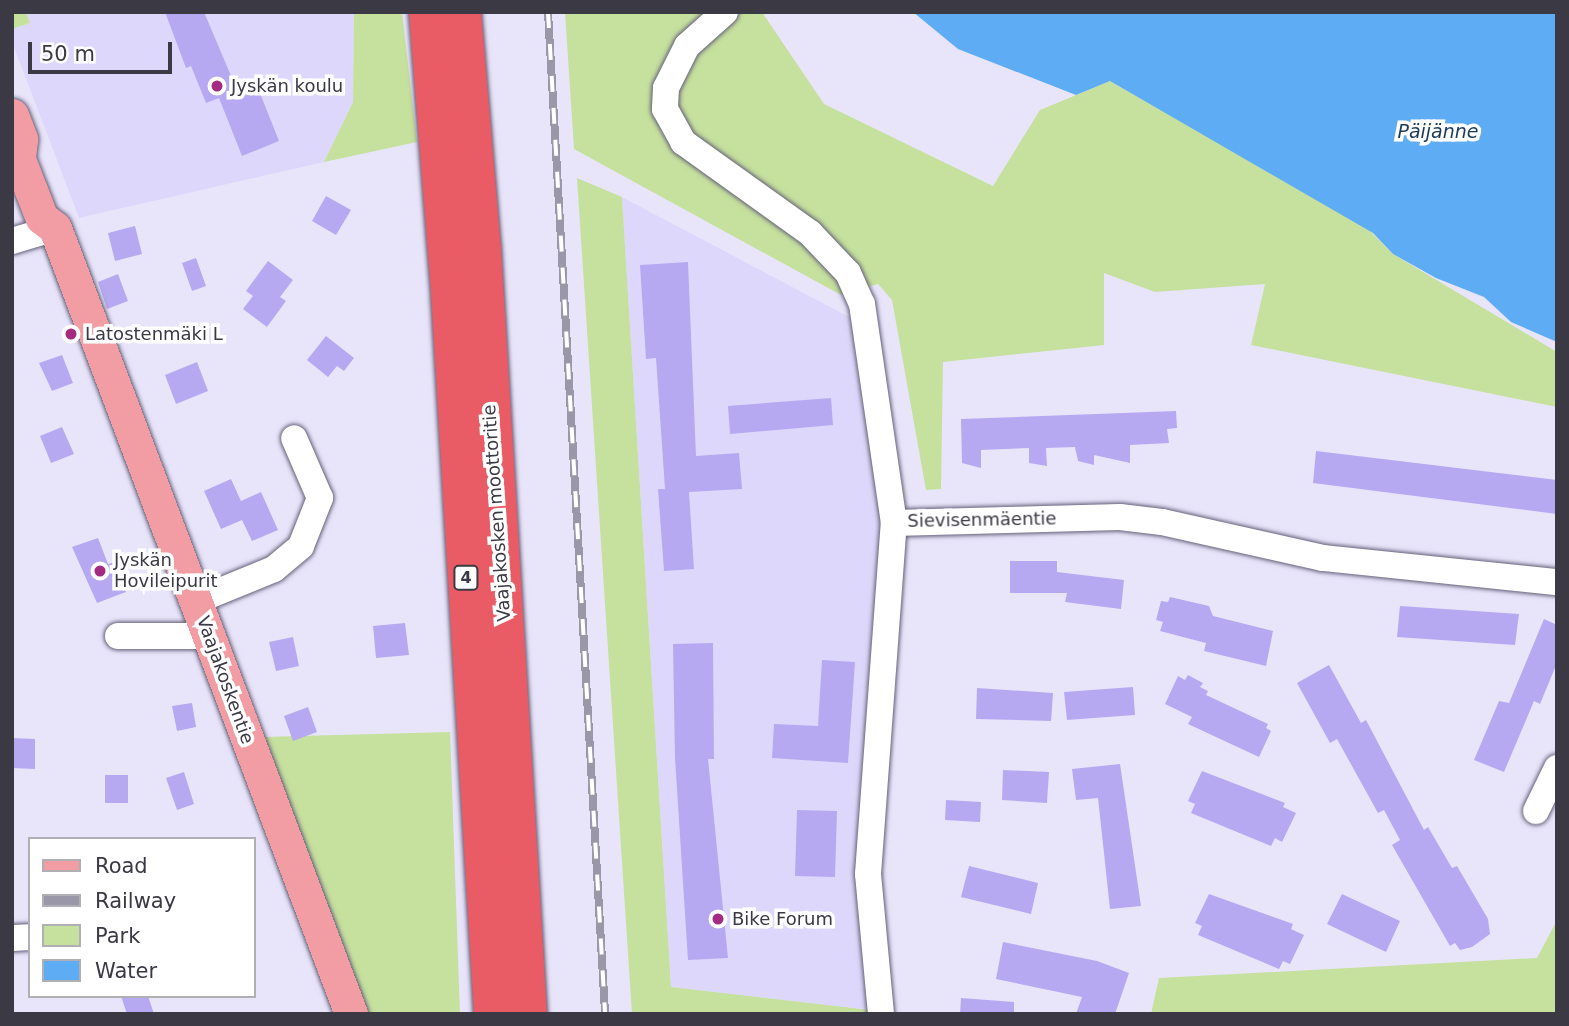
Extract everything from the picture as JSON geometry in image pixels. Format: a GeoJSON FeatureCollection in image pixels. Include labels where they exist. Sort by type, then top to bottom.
{"type":"FeatureCollection","features":[{"type":"Feature","properties":{"kind":"highway","name":"Vaajakosken moottoritie"},"geometry":{"type":"LineString","coordinates":[[428,12],[449,279],[493,1014]]}},
{"type":"Feature","properties":{"kind":"highway","name":"Vaajakosken moottoritie"},"geometry":{"type":"LineString","coordinates":[[463,12],[528,1014]]}},
{"type":"Feature","properties":{"kind":"highway"},"geometry":{"type":"LineString","coordinates":[[467,54],[476,12]]}},
{"type":"Feature","properties":{"kind":"main road","name":"Vaajakoskentie"},"geometry":{"type":"LineString","coordinates":[[17,127],[19,159],[42,218],[55,228],[351,1014]]}},
{"type":"Feature","properties":{"kind":"street"},"geometry":{"type":"LineString","coordinates":[[725,12],[687,46],[666,88],[666,109],[673,129],[691,149],[810,233],[848,273],[862,304],[894,523]]}},
{"type":"Feature","properties":{"kind":"street"},"geometry":{"type":"LineString","coordinates":[[12,241],[55,228]]}},
{"type":"Feature","properties":{"kind":"street"},"geometry":{"type":"LineString","coordinates":[[118,636],[194,636],[201,616],[274,569],[301,546],[320,498],[294,439]]}},
{"type":"Feature","properties":{"kind":"street","name":"Sievisenmäentie"},"geometry":{"type":"LineString","coordinates":[[880,1014],[868,874],[894,523],[1121,517],[1323,558],[1557,582]]}},
{"type":"Feature","properties":{"kind":"street"},"geometry":{"type":"LineString","coordinates":[[1536,811],[1557,768]]}},
{"type":"Feature","properties":{"kind":"shaded area"},"geometry":{"type":"Polygon","coordinates":[[[26,12],[354,12],[353,102],[324,162],[79,218],[12,42],[12,29],[30,23],[26,12]]]}},
{"type":"Feature","properties":{"kind":"shaded area"},"geometry":{"type":"Polygon","coordinates":[[[622,197],[853,319],[882,523],[870,1010],[671,987],[622,197]]]}},
{"type":"Feature","properties":{"kind":"green space"},"geometry":{"type":"Polygon","coordinates":[[[12,12],[26,12],[30,23],[12,29],[12,12]]]}},
{"type":"Feature","properties":{"kind":"green space"},"geometry":{"type":"Polygon","coordinates":[[[354,12],[402,12],[417,142],[324,162],[353,102],[354,12]]]}},
{"type":"Feature","properties":{"kind":"green space"},"geometry":{"type":"Polygon","coordinates":[[[565,12],[762,12],[824,104],[993,186],[1040,110],[1110,81],[1369,230],[1393,254],[1557,352],[1557,407],[1251,345],[1265,284],[1155,292],[1104,273],[1104,345],[943,362],[941,489],[926,490],[892,300],[878,284],[841,295],[574,149],[565,12]]]}},
{"type":"Feature","properties":{"kind":"green space"},"geometry":{"type":"Polygon","coordinates":[[[577,178],[622,197],[671,987],[870,1010],[870,1014],[632,1014],[577,178]]]}},
{"type":"Feature","properties":{"kind":"green space"},"geometry":{"type":"Polygon","coordinates":[[[450,732],[460,1014],[367,1014],[262,737],[450,732]]]}},
{"type":"Feature","properties":{"kind":"green space"},"geometry":{"type":"Polygon","coordinates":[[[1557,920],[1557,1014],[1151,1014],[1159,978],[1537,958],[1557,920]]]}},
{"type":"Feature","properties":{"kind":"water","name":"Päijänne"},"geometry":{"type":"Polygon","coordinates":[[[913,12],[1557,12],[1557,342],[1511,322],[1484,297],[1436,278],[1393,254],[1373,233],[1110,81],[1076,95],[958,49],[913,12]]]}},
{"type":"Feature","properties":{"kind":"building","name":"Jyskän koulu"},"geometry":{"type":"Polygon","coordinates":[[[165,12],[204,12],[237,90],[256,83],[279,141],[242,156],[219,98],[206,103],[191,66],[186,68],[165,12]]]}},
{"type":"Feature","properties":{"kind":"building"},"geometry":{"type":"Polygon","coordinates":[[[326,196],[351,210],[336,235],[312,221],[326,196]]]}},
{"type":"Feature","properties":{"kind":"building"},"geometry":{"type":"Polygon","coordinates":[[[135,226],[142,254],[115,261],[108,233],[135,226]]]}},
{"type":"Feature","properties":{"kind":"building"},"geometry":{"type":"Polygon","coordinates":[[[196,258],[206,286],[192,291],[182,263],[196,258]]]}},
{"type":"Feature","properties":{"kind":"building"},"geometry":{"type":"Polygon","coordinates":[[[268,261],[293,280],[280,297],[286,301],[267,327],[243,309],[253,296],[246,291],[268,261]]]}},
{"type":"Feature","properties":{"kind":"building"},"geometry":{"type":"Polygon","coordinates":[[[688,262],[696,456],[739,453],[742,489],[689,492],[694,569],[664,571],[658,489],[665,489],[656,358],[646,359],[640,265],[688,262]]]}},
{"type":"Feature","properties":{"kind":"building"},"geometry":{"type":"Polygon","coordinates":[[[118,274],[128,301],[107,309],[98,282],[118,274]]]}},
{"type":"Feature","properties":{"kind":"building"},"geometry":{"type":"Polygon","coordinates":[[[326,336],[354,358],[344,371],[337,366],[328,377],[307,360],[326,336]]]}},
{"type":"Feature","properties":{"kind":"building"},"geometry":{"type":"Polygon","coordinates":[[[62,355],[73,383],[52,391],[39,363],[62,355]]]}},
{"type":"Feature","properties":{"kind":"building"},"geometry":{"type":"Polygon","coordinates":[[[197,362],[208,391],[176,404],[165,375],[197,362]]]}},
{"type":"Feature","properties":{"kind":"building"},"geometry":{"type":"Polygon","coordinates":[[[831,398],[833,425],[730,434],[728,406],[831,398]]]}},
{"type":"Feature","properties":{"kind":"building"},"geometry":{"type":"Polygon","coordinates":[[[1176,411],[1177,428],[1167,429],[1169,443],[1130,445],[1130,463],[1094,455],[1094,465],[1078,461],[1075,447],[1046,448],[1047,466],[1029,463],[1029,448],[981,450],[981,468],[962,463],[961,419],[1176,411]]]}},
{"type":"Feature","properties":{"kind":"building"},"geometry":{"type":"Polygon","coordinates":[[[62,427],[74,454],[51,463],[40,436],[62,427]]]}},
{"type":"Feature","properties":{"kind":"building"},"geometry":{"type":"Polygon","coordinates":[[[1316,451],[1557,480],[1557,514],[1313,483],[1316,451]]]}},
{"type":"Feature","properties":{"kind":"building"},"geometry":{"type":"Polygon","coordinates":[[[231,479],[241,501],[261,492],[278,530],[252,541],[242,520],[221,529],[204,491],[231,479]]]}},
{"type":"Feature","properties":{"kind":"building","name":"Jyskän Hovileipurit"},"geometry":{"type":"Polygon","coordinates":[[[98,538],[108,564],[115,562],[126,592],[97,603],[72,547],[98,538]]]}},
{"type":"Feature","properties":{"kind":"building"},"geometry":{"type":"Polygon","coordinates":[[[1010,561],[1057,561],[1057,572],[1124,580],[1121,609],[1065,602],[1067,593],[1010,593],[1010,561]]]}},
{"type":"Feature","properties":{"kind":"building"},"geometry":{"type":"Polygon","coordinates":[[[1170,597],[1209,606],[1213,616],[1273,631],[1266,666],[1204,651],[1206,643],[1160,631],[1163,622],[1156,620],[1161,601],[1168,602],[1170,597]]]}},
{"type":"Feature","properties":{"kind":"building"},"geometry":{"type":"Polygon","coordinates":[[[1400,606],[1519,614],[1515,645],[1397,637],[1400,606]]]}},
{"type":"Feature","properties":{"kind":"building"},"geometry":{"type":"Polygon","coordinates":[[[1544,619],[1557,625],[1557,663],[1540,704],[1534,701],[1504,772],[1474,760],[1499,701],[1509,703],[1544,619]]]}},
{"type":"Feature","properties":{"kind":"building"},"geometry":{"type":"Polygon","coordinates":[[[405,623],[409,655],[376,658],[373,626],[405,623]]]}},
{"type":"Feature","properties":{"kind":"building"},"geometry":{"type":"Polygon","coordinates":[[[293,637],[299,666],[276,671],[269,642],[293,637]]]}},
{"type":"Feature","properties":{"kind":"building"},"geometry":{"type":"Polygon","coordinates":[[[713,643],[714,759],[708,759],[728,958],[688,960],[675,758],[673,644],[713,643]]]}},
{"type":"Feature","properties":{"kind":"building"},"geometry":{"type":"Polygon","coordinates":[[[822,660],[855,662],[848,763],[772,758],[774,724],[818,726],[822,660]]]}},
{"type":"Feature","properties":{"kind":"building"},"geometry":{"type":"Polygon","coordinates":[[[1329,665],[1361,723],[1366,720],[1424,830],[1428,827],[1452,868],[1457,866],[1488,919],[1490,934],[1472,947],[1460,950],[1455,943],[1450,946],[1392,845],[1400,840],[1384,810],[1378,813],[1337,739],[1330,743],[1297,683],[1329,665]]]}},
{"type":"Feature","properties":{"kind":"building"},"geometry":{"type":"Polygon","coordinates":[[[1188,675],[1203,683],[1200,687],[1208,691],[1206,695],[1268,724],[1266,728],[1271,731],[1259,757],[1188,724],[1192,717],[1165,704],[1178,676],[1185,680],[1188,675]]]}},
{"type":"Feature","properties":{"kind":"building"},"geometry":{"type":"Polygon","coordinates":[[[1133,687],[1135,715],[1067,720],[1064,692],[1133,687]]]}},
{"type":"Feature","properties":{"kind":"building"},"geometry":{"type":"Polygon","coordinates":[[[977,688],[1053,693],[1051,721],[976,719],[977,688]]]}},
{"type":"Feature","properties":{"kind":"building"},"geometry":{"type":"Polygon","coordinates":[[[192,703],[196,727],[177,731],[172,706],[192,703]]]}},
{"type":"Feature","properties":{"kind":"building"},"geometry":{"type":"Polygon","coordinates":[[[308,707],[317,732],[293,741],[284,716],[308,707]]]}},
{"type":"Feature","properties":{"kind":"building"},"geometry":{"type":"Polygon","coordinates":[[[12,738],[35,739],[35,769],[12,768],[12,738]]]}},
{"type":"Feature","properties":{"kind":"building"},"geometry":{"type":"Polygon","coordinates":[[[1120,764],[1141,906],[1110,909],[1098,798],[1076,800],[1072,769],[1120,764]]]}},
{"type":"Feature","properties":{"kind":"building"},"geometry":{"type":"Polygon","coordinates":[[[1003,770],[1049,772],[1047,803],[1002,800],[1003,770]]]}},
{"type":"Feature","properties":{"kind":"building"},"geometry":{"type":"Polygon","coordinates":[[[1202,771],[1285,803],[1283,807],[1296,813],[1282,842],[1275,838],[1271,846],[1191,813],[1195,804],[1188,801],[1202,771]]]}},
{"type":"Feature","properties":{"kind":"building"},"geometry":{"type":"Polygon","coordinates":[[[184,772],[194,804],[177,810],[166,778],[184,772]]]}},
{"type":"Feature","properties":{"kind":"building"},"geometry":{"type":"Polygon","coordinates":[[[105,775],[128,775],[128,803],[105,803],[105,775]]]}},
{"type":"Feature","properties":{"kind":"building"},"geometry":{"type":"Polygon","coordinates":[[[946,800],[981,802],[980,822],[945,820],[946,800]]]}},
{"type":"Feature","properties":{"kind":"building"},"geometry":{"type":"Polygon","coordinates":[[[797,810],[837,811],[835,877],[795,876],[797,810]]]}},
{"type":"Feature","properties":{"kind":"building"},"geometry":{"type":"Polygon","coordinates":[[[969,866],[1038,883],[1031,914],[961,897],[969,866]]]}},
{"type":"Feature","properties":{"kind":"building"},"geometry":{"type":"Polygon","coordinates":[[[1209,894],[1293,924],[1291,929],[1304,935],[1290,964],[1283,961],[1279,969],[1198,935],[1202,926],[1195,923],[1209,894]]]}},
{"type":"Feature","properties":{"kind":"building"},"geometry":{"type":"Polygon","coordinates":[[[1342,894],[1400,921],[1386,952],[1327,924],[1342,894]]]}},
{"type":"Feature","properties":{"kind":"building"},"geometry":{"type":"Polygon","coordinates":[[[1003,942],[1097,961],[1129,973],[1115,1014],[1076,1014],[1082,997],[996,979],[1003,942]]]}},
{"type":"Feature","properties":{"kind":"building"},"geometry":{"type":"Polygon","coordinates":[[[122,998],[149,998],[154,1014],[127,1014],[122,998]]]}},
{"type":"Feature","properties":{"kind":"building"},"geometry":{"type":"Polygon","coordinates":[[[961,998],[1014,1002],[1014,1014],[960,1014],[961,998]]]}},
{"type":"Feature","properties":{"kind":"railway"},"geometry":{"type":"LineString","coordinates":[[548,12],[605,1014]]}},
{"type":"Feature","properties":{"kind":"place","name":"Jyskän koulu"},"geometry":{"type":"Point","coordinates":[217,86]}},
{"type":"Feature","properties":{"kind":"place","name":"Latostenmäki L"},"geometry":{"type":"Point","coordinates":[71,334]}},
{"type":"Feature","properties":{"kind":"place","name":"Jyskän Hovileipurit"},"geometry":{"type":"Point","coordinates":[100,571]}},
{"type":"Feature","properties":{"kind":"place","name":"Bike Forum"},"geometry":{"type":"Point","coordinates":[718,919]}}]}
